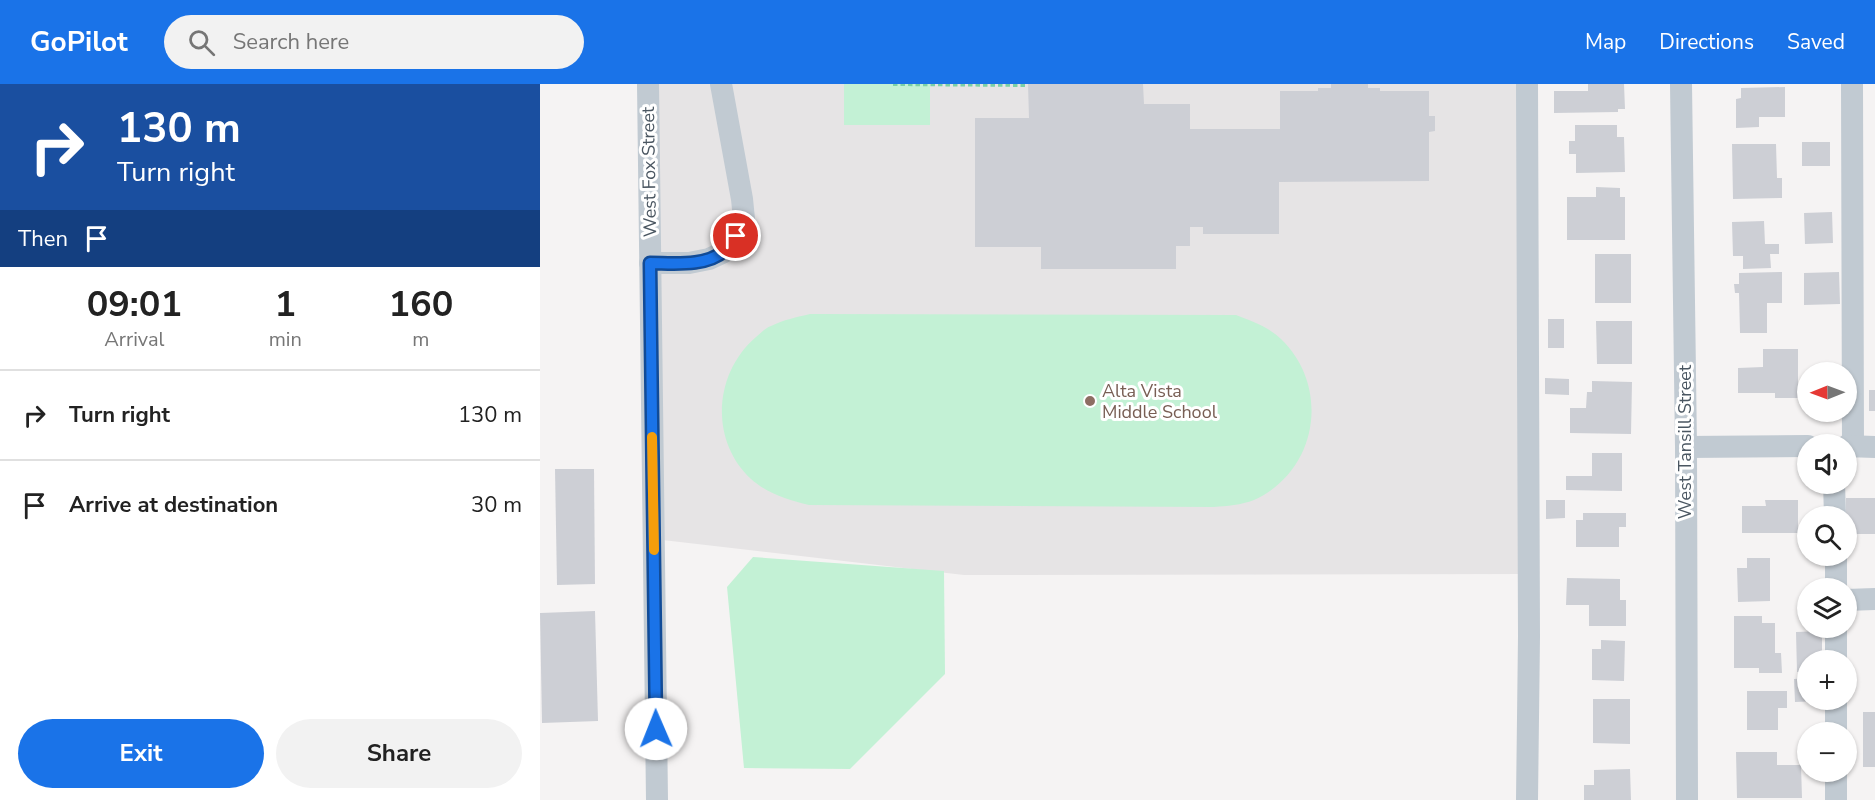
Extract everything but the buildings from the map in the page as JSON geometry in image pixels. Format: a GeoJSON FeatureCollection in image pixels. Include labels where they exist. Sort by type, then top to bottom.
{"type":"FeatureCollection","features":[{"type":"Feature","properties":{"kind":"street","name":"West Fox Street"},"geometry":{"type":"LineString","coordinates":[[648,84],[657,800]]}},
{"type":"Feature","properties":{"kind":"street"},"geometry":{"type":"LineString","coordinates":[[650,263],[689,263],[709,259],[724,252],[736,236],[744,219],[721,84]]}},
{"type":"Feature","properties":{"kind":"street"},"geometry":{"type":"LineString","coordinates":[[1527,84],[1529,636],[1527,800]]}},
{"type":"Feature","properties":{"kind":"street","name":"West Tansill Street"},"geometry":{"type":"LineString","coordinates":[[1682,84],[1687,800]]}},
{"type":"Feature","properties":{"kind":"street"},"geometry":{"type":"LineString","coordinates":[[1852,84],[1858,447]]}},
{"type":"Feature","properties":{"kind":"street"},"geometry":{"type":"LineString","coordinates":[[1686,447],[1797,446]]}},
{"type":"Feature","properties":{"kind":"street"},"geometry":{"type":"LineString","coordinates":[[1857,600],[1875,599]]}},
{"type":"Feature","properties":{"kind":"street"},"geometry":{"type":"LineString","coordinates":[[1836,782],[1836,800]]}},
{"type":"Feature","properties":{"kind":"path"},"geometry":{"type":"LineString","coordinates":[[893,84],[1028,85]]}},
{"type":"Feature","properties":{"kind":"shaded area","name":"Alta Vista Middle School"},"geometry":{"type":"Polygon","coordinates":[[[648,84],[1527,84],[1528,574],[964,575],[654,539],[648,84]]]}},
{"type":"Feature","properties":{"kind":"green space"},"geometry":{"type":"Polygon","coordinates":[[[844,84],[930,84],[930,125],[844,125],[844,84]]]}},
{"type":"Feature","properties":{"kind":"green space"},"geometry":{"type":"Polygon","coordinates":[[[810,314],[1236,315],[1271,331],[1281,339],[1297,359],[1307,380],[1311,403],[1310,427],[1304,449],[1292,469],[1276,487],[1254,500],[1234,505],[1214,507],[809,505],[779,496],[764,489],[751,479],[737,463],[728,445],[723,426],[722,407],[725,387],[732,369],[742,352],[756,337],[776,324],[810,314]]]}},
{"type":"Feature","properties":{"kind":"green space"},"geometry":{"type":"Polygon","coordinates":[[[753,557],[944,571],[945,674],[850,769],[744,768],[727,587],[753,557]]]}},
{"type":"Feature","properties":{"kind":"slow traffic"},"geometry":{"type":"LineString","coordinates":[[652,437],[654,550]]}},
{"type":"Feature","properties":{"kind":"place","name":"Alta Vista Middle School"},"geometry":{"type":"Point","coordinates":[1090,401]}},
{"type":"Feature","properties":{"kind":"route"},"geometry":{"type":"LineString","coordinates":[[656,729],[650,263],[689,263],[709,259],[724,252],[736,236]]}}]}
